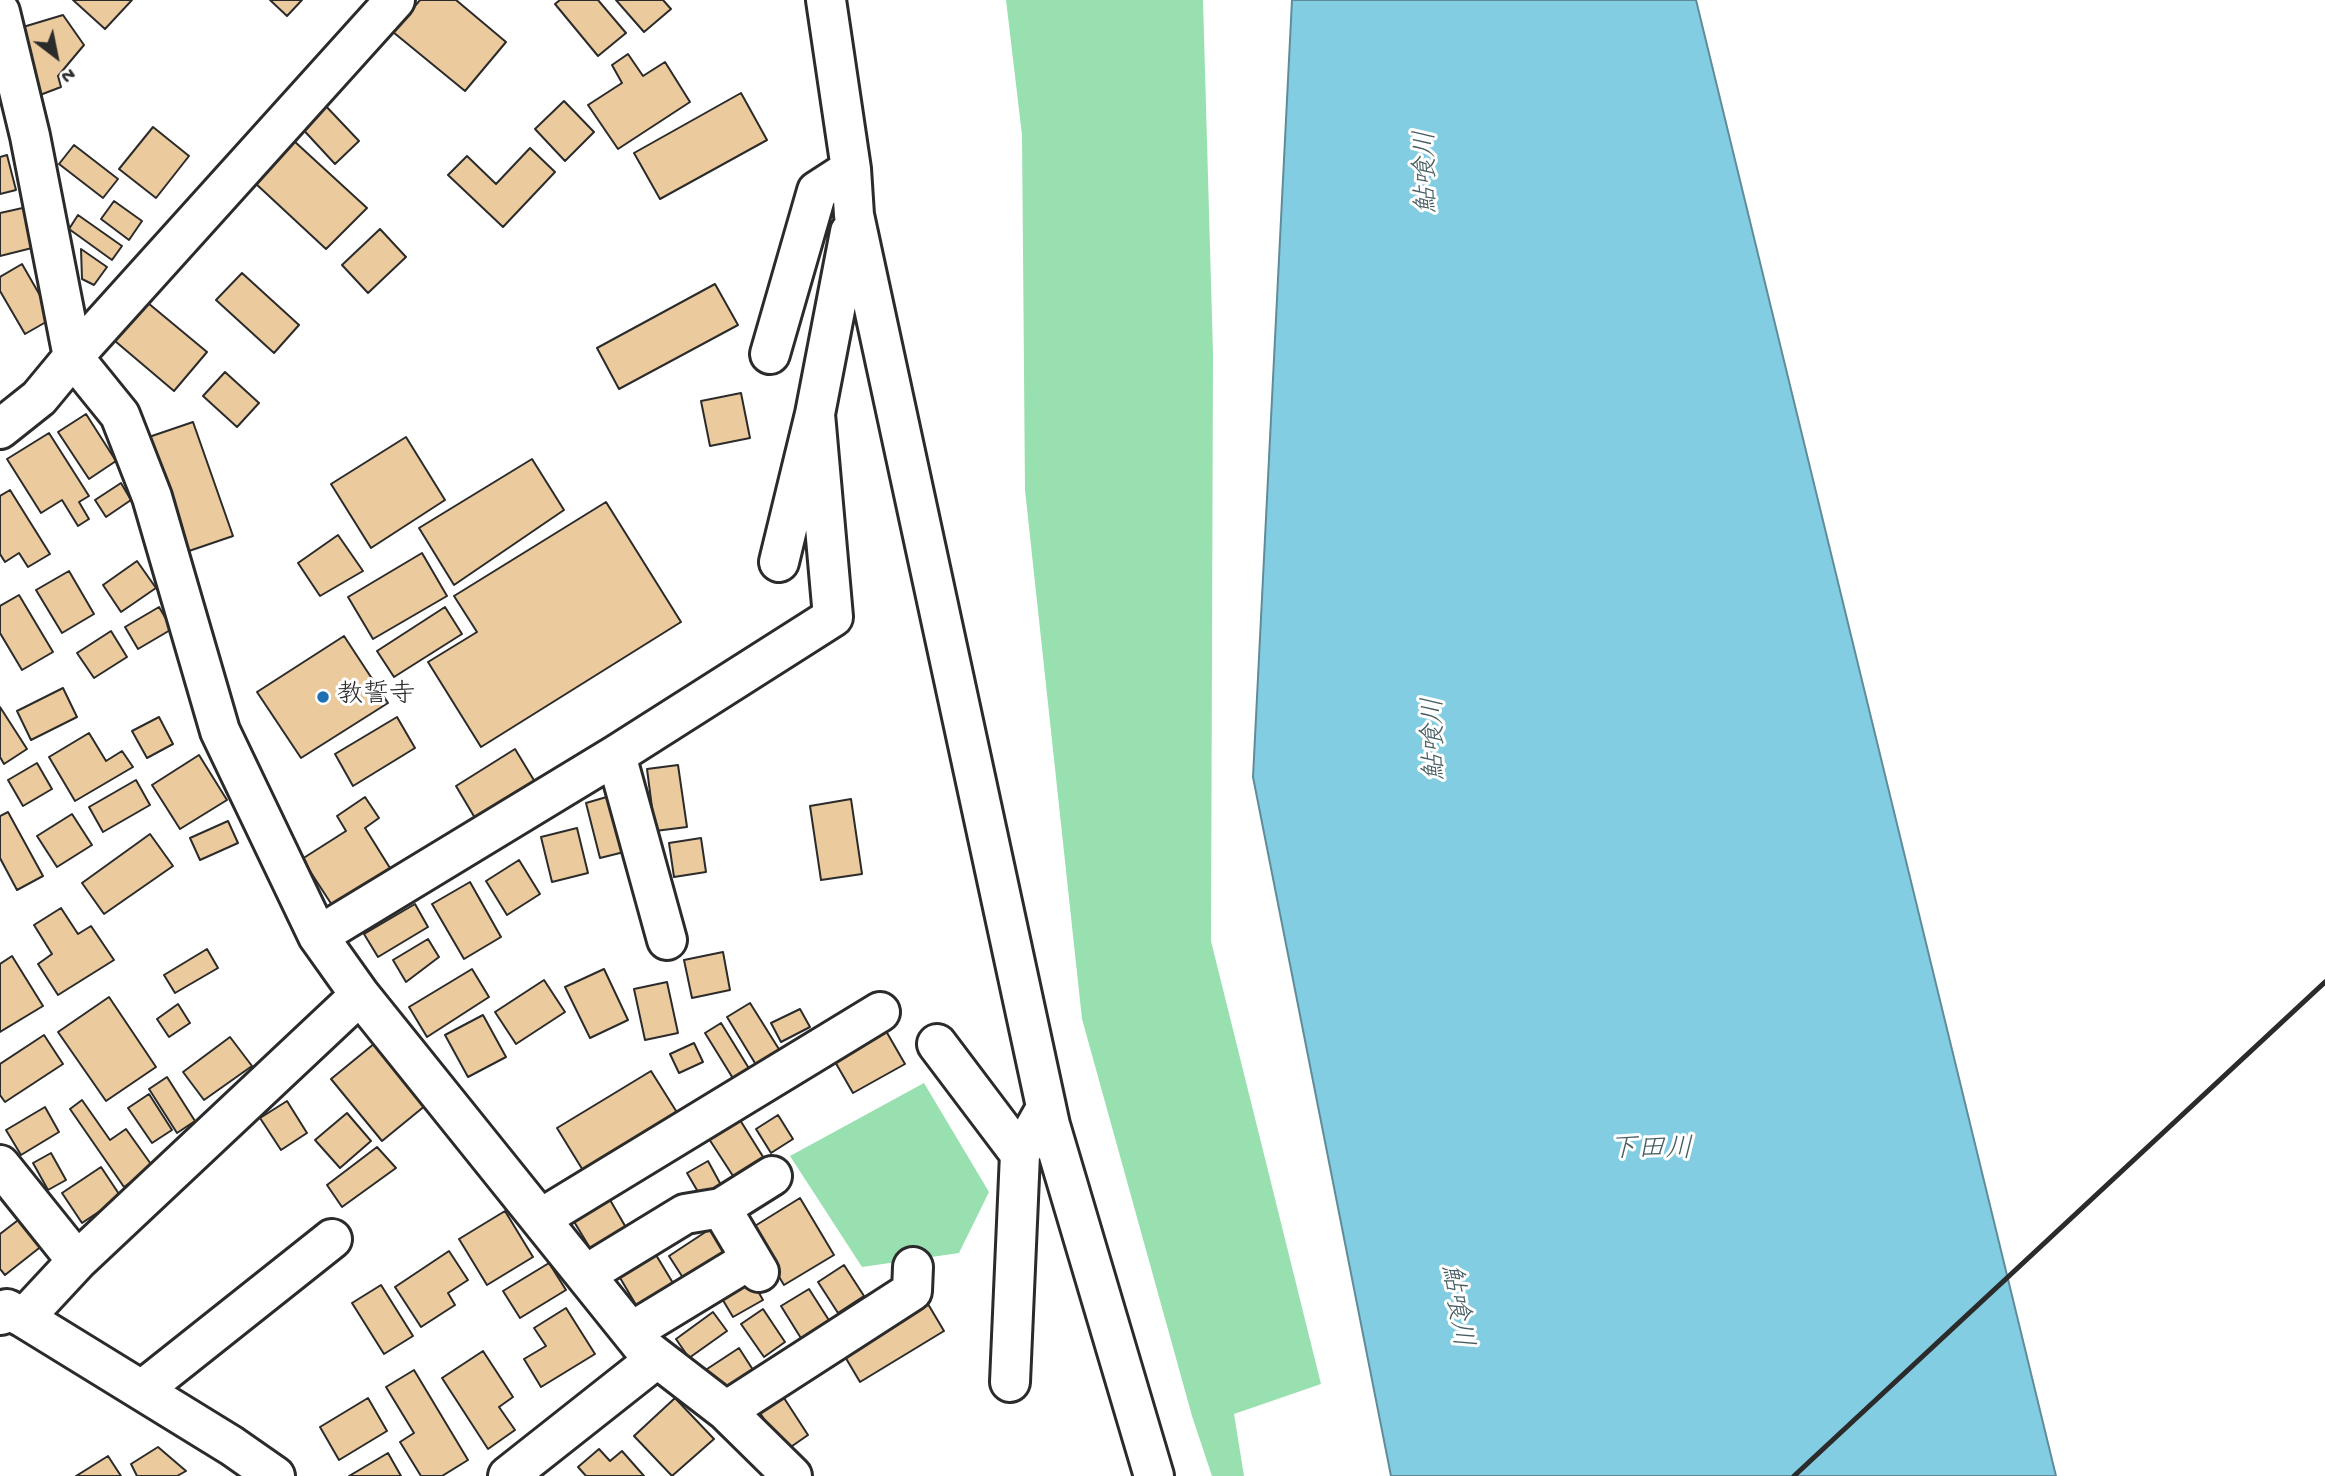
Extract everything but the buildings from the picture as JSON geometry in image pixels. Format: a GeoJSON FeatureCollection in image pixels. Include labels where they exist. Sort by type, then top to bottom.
{"type":"FeatureCollection","features":[{"type":"Feature","properties":{"kind":"street"},"geometry":{"type":"LineString","coordinates":[[15,0],[0,11],[30,136],[73,357],[120,415],[152,496],[220,731],[318,936],[360,995],[643,1346],[726,1411],[792,1476]]}},
{"type":"Feature","properties":{"kind":"street"},"geometry":{"type":"LineString","coordinates":[[0,428],[39,398],[395,0]]}},
{"type":"Feature","properties":{"kind":"street"},"geometry":{"type":"LineString","coordinates":[[826,0],[851,169],[853,215],[1046,1108],[1154,1476]]}},
{"type":"Feature","properties":{"kind":"street"},"geometry":{"type":"LineString","coordinates":[[770,354],[817,191],[851,169]]}},
{"type":"Feature","properties":{"kind":"street"},"geometry":{"type":"LineString","coordinates":[[779,562],[814,414],[853,215]]}},
{"type":"Feature","properties":{"kind":"street"},"geometry":{"type":"LineString","coordinates":[[318,936],[616,755],[833,617],[814,414]]}},
{"type":"Feature","properties":{"kind":"street"},"geometry":{"type":"LineString","coordinates":[[616,755],[667,940]]}},
{"type":"Feature","properties":{"kind":"street"},"geometry":{"type":"LineString","coordinates":[[275,1476],[142,1390],[8,1311],[77,1261],[360,995]]}},
{"type":"Feature","properties":{"kind":"street"},"geometry":{"type":"LineString","coordinates":[[540,1219],[880,1012]]}},
{"type":"Feature","properties":{"kind":"street"},"geometry":{"type":"LineString","coordinates":[[937,1044],[1020,1154]]}},
{"type":"Feature","properties":{"kind":"street"},"geometry":{"type":"LineString","coordinates":[[1010,1382],[1020,1154],[1046,1108]]}},
{"type":"Feature","properties":{"kind":"street"},"geometry":{"type":"LineString","coordinates":[[0,1165],[77,1261]]}},
{"type":"Feature","properties":{"kind":"street"},"geometry":{"type":"LineString","coordinates":[[584,1275],[685,1214],[721,1208],[772,1176]]}},
{"type":"Feature","properties":{"kind":"street"},"geometry":{"type":"LineString","coordinates":[[508,1476],[643,1346],[755,1265],[721,1208]]}},
{"type":"Feature","properties":{"kind":"street"},"geometry":{"type":"LineString","coordinates":[[142,1390],[332,1239]]}},
{"type":"Feature","properties":{"kind":"street"},"geometry":{"type":"LineString","coordinates":[[726,1411],[912,1291],[913,1267]]}},
{"type":"Feature","properties":{"kind":"green space"},"geometry":{"type":"Polygon","coordinates":[[[1006,0],[1203,0],[1213,354],[1211,941],[1321,1384],[1234,1414],[1244,1476],[1212,1476],[1192,1416],[1082,1019],[1025,490],[1022,135],[1006,0]]]}},
{"type":"Feature","properties":{"kind":"green space"},"geometry":{"type":"Polygon","coordinates":[[[924,1083],[989,1192],[959,1253],[862,1267],[790,1156],[924,1083]]]}},
{"type":"Feature","properties":{"kind":"water","name":"下田川"},"geometry":{"type":"Polygon","coordinates":[[[1292,0],[1696,0],[2056,1476],[1391,1476],[1253,777],[1292,0]]]}},
{"type":"Feature","properties":{"kind":"railway"},"geometry":{"type":"LineString","coordinates":[[1794,1476],[2325,982]]}},
{"type":"Feature","properties":{"kind":"place","name":"教誓寺"},"geometry":{"type":"Point","coordinates":[323,697]}},
{"type":"Feature","properties":{"kind":"water label","name":"鮎喰川"},"geometry":{"type":"Point","coordinates":[1429,172]}},
{"type":"Feature","properties":{"kind":"water label","name":"鮎喰川"},"geometry":{"type":"Point","coordinates":[1437,739]}},
{"type":"Feature","properties":{"kind":"water label","name":"鮎喰川"},"geometry":{"type":"Point","coordinates":[1454,1306]}}]}
